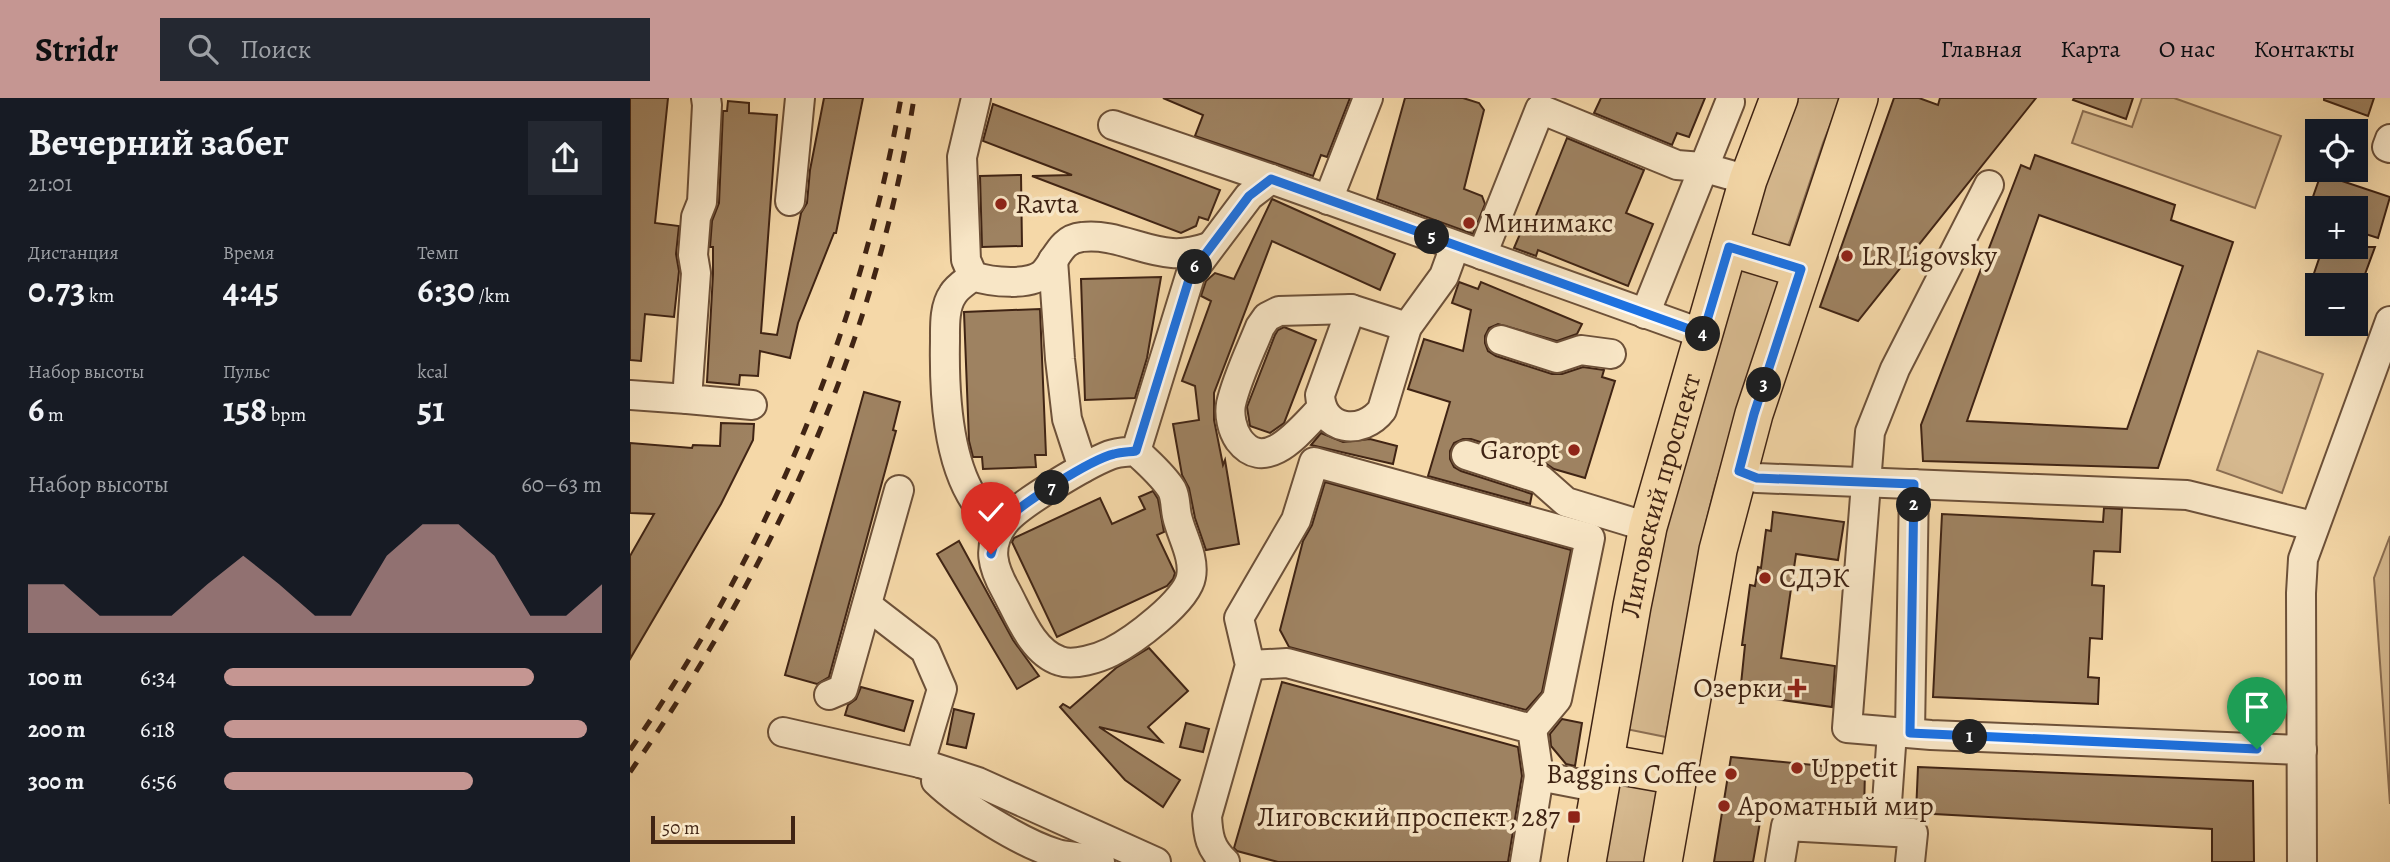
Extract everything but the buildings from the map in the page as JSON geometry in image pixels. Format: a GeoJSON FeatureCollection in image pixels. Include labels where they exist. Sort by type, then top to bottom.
{"type":"FeatureCollection","features":[{"type":"Feature","properties":{"kind":"main road","name":"Лиговский проспект"},"geometry":{"type":"LineString","coordinates":[[1587,862],[1648,527],[1748,180],[1779,98]]}},
{"type":"Feature","properties":{"kind":"main road"},"geometry":{"type":"LineString","coordinates":[[1663,862],[1718,550],[1754,414],[1859,98]]}},
{"type":"Feature","properties":{"kind":"main road"},"geometry":{"type":"LineString","coordinates":[[1729,247],[1801,269]]}},
{"type":"Feature","properties":{"kind":"main road"},"geometry":{"type":"LineString","coordinates":[[1603,776],[1678,776]]}},
{"type":"Feature","properties":{"kind":"street"},"geometry":{"type":"LineString","coordinates":[[687,399],[696,274],[693,255],[696,217],[702,202],[706,98]]}},
{"type":"Feature","properties":{"kind":"street"},"geometry":{"type":"LineString","coordinates":[[790,201],[800,98]]}},
{"type":"Feature","properties":{"kind":"street"},"geometry":{"type":"LineString","coordinates":[[976,98],[962,157],[966,260],[973,276],[986,281],[1032,279],[1044,274],[1066,242],[1082,237],[1109,238],[1171,253],[1193,252],[1209,247]]}},
{"type":"Feature","properties":{"kind":"street"},"geometry":{"type":"LineString","coordinates":[[1328,200],[1367,98]]}},
{"type":"Feature","properties":{"kind":"street"},"geometry":{"type":"LineString","coordinates":[[1645,314],[1730,102]]}},
{"type":"Feature","properties":{"kind":"street"},"geometry":{"type":"LineString","coordinates":[[1482,256],[1540,109],[1676,165],[1702,167],[1748,180]]}},
{"type":"Feature","properties":{"kind":"street"},"geometry":{"type":"LineString","coordinates":[[1113,125],[1703,334]]}},
{"type":"Feature","properties":{"kind":"street"},"geometry":{"type":"LineString","coordinates":[[2390,139],[2387,148],[2390,148]]}},
{"type":"Feature","properties":{"kind":"street"},"geometry":{"type":"LineString","coordinates":[[1136,451],[1191,273],[1249,196],[1271,179]]}},
{"type":"Feature","properties":{"kind":"street"},"geometry":{"type":"LineString","coordinates":[[1989,185],[1895,369],[1870,432],[1847,729],[2302,750]]}},
{"type":"Feature","properties":{"kind":"street"},"geometry":{"type":"LineString","coordinates":[[1351,309],[1320,395],[1321,409],[1331,421],[1350,427],[1363,426],[1374,421],[1382,410],[1407,327],[1444,276],[1455,246]]}},
{"type":"Feature","properties":{"kind":"street"},"geometry":{"type":"LineString","coordinates":[[1053,260],[1067,419],[1083,468]]}},
{"type":"Feature","properties":{"kind":"street"},"geometry":{"type":"LineString","coordinates":[[973,276],[953,293],[948,305],[945,321],[946,400],[953,445],[964,478],[978,506],[1004,522]]}},
{"type":"Feature","properties":{"kind":"street"},"geometry":{"type":"LineString","coordinates":[[1321,409],[1284,446],[1267,454],[1251,451],[1238,440],[1231,422],[1231,405],[1260,327],[1267,317],[1279,311],[1351,309],[1407,327]]}},
{"type":"Feature","properties":{"kind":"street"},"geometry":{"type":"LineString","coordinates":[[2302,862],[2303,559],[2390,321]]}},
{"type":"Feature","properties":{"kind":"street"},"geometry":{"type":"LineString","coordinates":[[1501,340],[1558,358],[1581,350],[1611,354]]}},
{"type":"Feature","properties":{"kind":"street"},"geometry":{"type":"LineString","coordinates":[[630,394],[752,405]]}},
{"type":"Feature","properties":{"kind":"street"},"geometry":{"type":"LineString","coordinates":[[1136,451],[1167,482],[1174,494],[1192,570],[1191,581],[1176,601],[1149,627],[1111,652],[1082,661],[1061,662],[1041,649],[995,572],[991,554],[996,537],[1004,522],[1016,510],[1083,468],[1113,454],[1136,451]]}},
{"type":"Feature","properties":{"kind":"street"},"geometry":{"type":"LineString","coordinates":[[1466,455],[1540,479],[1566,502],[1648,527]]}},
{"type":"Feature","properties":{"kind":"street"},"geometry":{"type":"LineString","coordinates":[[1225,862],[1214,852],[1208,834],[1207,816],[1250,665],[1240,618],[1296,520],[1314,462],[1590,538],[1557,699],[1532,729],[1539,776],[1525,862]]}},
{"type":"Feature","properties":{"kind":"street"},"geometry":{"type":"LineString","coordinates":[[1739,471],[1757,478],[2187,495],[2314,526]]}},
{"type":"Feature","properties":{"kind":"street"},"geometry":{"type":"LineString","coordinates":[[1885,831],[1901,733],[1914,484]]}},
{"type":"Feature","properties":{"kind":"street"},"geometry":{"type":"LineString","coordinates":[[829,695],[843,689],[898,490]]}},
{"type":"Feature","properties":{"kind":"street"},"geometry":{"type":"LineString","coordinates":[[868,606],[925,650],[942,689],[928,772]]}},
{"type":"Feature","properties":{"kind":"street"},"geometry":{"type":"LineString","coordinates":[[1250,665],[1287,663],[1532,729]]}},
{"type":"Feature","properties":{"kind":"street"},"geometry":{"type":"LineString","coordinates":[[783,732],[928,772],[978,782],[1156,862]]}},
{"type":"Feature","properties":{"kind":"street"},"geometry":{"type":"LineString","coordinates":[[928,772],[949,794],[1020,837],[1057,854],[1100,862]]}},
{"type":"Feature","properties":{"kind":"street"},"geometry":{"type":"LineString","coordinates":[[1539,776],[1603,776]]}},
{"type":"Feature","properties":{"kind":"street"},"geometry":{"type":"LineString","coordinates":[[1780,862],[1786,826],[1913,832],[1910,862]]}},
{"type":"Feature","properties":{"kind":"shaded area"},"geometry":{"type":"Polygon","coordinates":[[[1795,98],[1841,98],[1790,241],[1783,246],[1751,235],[1750,231],[1795,98]]]}},
{"type":"Feature","properties":{"kind":"shaded area"},"geometry":{"type":"Polygon","coordinates":[[[2142,98],[2174,98],[2281,136],[2255,208],[2072,143],[2083,111],[2132,127],[2142,98]]]}},
{"type":"Feature","properties":{"kind":"shaded area"},"geometry":{"type":"Polygon","coordinates":[[[1741,270],[1778,279],[1778,283],[1715,486],[1701,543],[1666,737],[1626,729],[1663,531],[1741,270]]]}},
{"type":"Feature","properties":{"kind":"shaded area"},"geometry":{"type":"Polygon","coordinates":[[[2258,351],[2323,374],[2282,493],[2217,470],[2258,351]]]}},
{"type":"Feature","properties":{"kind":"shaded area"},"geometry":{"type":"Polygon","coordinates":[[[2390,536],[2390,804],[2374,578],[2390,536]]]}},
{"type":"Feature","properties":{"kind":"shaded area"},"geometry":{"type":"Polygon","coordinates":[[[1617,777],[1664,786],[1651,862],[1603,862],[1617,777]]]}},
{"type":"Feature","properties":{"kind":"railway"},"geometry":{"type":"LineString","coordinates":[[630,750],[679,675],[724,598],[765,520],[801,439],[833,356],[860,271],[883,185],[901,98]]}},
{"type":"Feature","properties":{"kind":"railway"},"geometry":{"type":"LineString","coordinates":[[630,772],[682,695],[729,616],[811,452],[845,366],[873,279],[896,190],[914,98]]}},
{"type":"Feature","properties":{"kind":"place","name":"Ravta"},"geometry":{"type":"Point","coordinates":[1001,204]}},
{"type":"Feature","properties":{"kind":"place","name":"Минимакс"},"geometry":{"type":"Point","coordinates":[1469,223]}},
{"type":"Feature","properties":{"kind":"place","name":"LR Ligovsky"},"geometry":{"type":"Point","coordinates":[1847,256]}},
{"type":"Feature","properties":{"kind":"place","name":"Garopt"},"geometry":{"type":"Point","coordinates":[1574,450]}},
{"type":"Feature","properties":{"kind":"place","name":"СДЭК"},"geometry":{"type":"Point","coordinates":[1765,578]}},
{"type":"Feature","properties":{"kind":"place","name":"Озерки"},"geometry":{"type":"Point","coordinates":[1797,688]}},
{"type":"Feature","properties":{"kind":"place","name":"Uppetit"},"geometry":{"type":"Point","coordinates":[1797,768]}},
{"type":"Feature","properties":{"kind":"place","name":"Baggins Coffee"},"geometry":{"type":"Point","coordinates":[1731,774]}},
{"type":"Feature","properties":{"kind":"place","name":"Ароматный мир"},"geometry":{"type":"Point","coordinates":[1724,806]}},
{"type":"Feature","properties":{"kind":"place","name":"Лиговский проспект, 287"},"geometry":{"type":"Point","coordinates":[1574,817]}},
{"type":"Feature","properties":{"kind":"route"},"geometry":{"type":"LineString","coordinates":[[991,554],[1004,522],[1016,510],[1083,468],[1113,454],[1136,451],[1191,273],[1249,196],[1271,179],[1703,334],[1729,247],[1801,269],[1754,414],[1739,471],[1757,478],[1914,484],[1910,733],[2257,749]]}}]}
